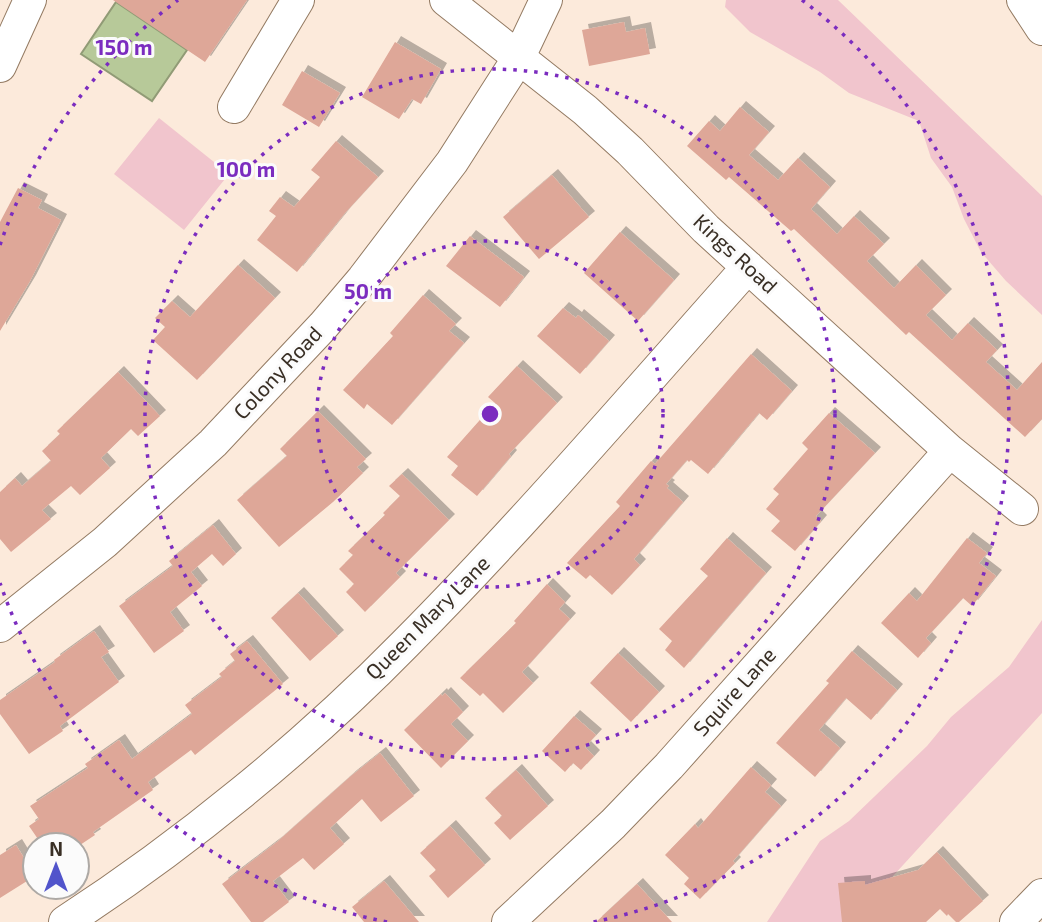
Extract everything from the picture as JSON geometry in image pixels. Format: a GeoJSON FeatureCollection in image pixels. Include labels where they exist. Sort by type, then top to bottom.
{"type":"FeatureCollection","features":[{"type":"Feature","properties":{"kind":"street"},"geometry":{"type":"LineString","coordinates":[[0,66],[30,0]]}},
{"type":"Feature","properties":{"kind":"street"},"geometry":{"type":"LineString","coordinates":[[234,107],[298,0]]}},
{"type":"Feature","properties":{"kind":"street","name":"Kings Road"},"geometry":{"type":"LineString","coordinates":[[446,0],[585,110],[630,151],[706,229],[950,451],[1022,509]]}},
{"type":"Feature","properties":{"kind":"street","name":"Colony Road"},"geometry":{"type":"LineString","coordinates":[[0,625],[105,542],[203,452],[323,326],[363,279],[452,162],[518,59],[546,0]]}},
{"type":"Feature","properties":{"kind":"street"},"geometry":{"type":"LineString","coordinates":[[1023,0],[1042,29]]}},
{"type":"Feature","properties":{"kind":"street","name":"Queen Mary Lane"},"geometry":{"type":"LineString","coordinates":[[65,922],[184,837],[258,777],[404,646],[520,524],[748,267]]}},
{"type":"Feature","properties":{"kind":"street","name":"Squire Lane"},"geometry":{"type":"LineString","coordinates":[[508,922],[613,824],[669,766],[950,451]]}},
{"type":"Feature","properties":{"kind":"street"},"geometry":{"type":"LineString","coordinates":[[1016,922],[1042,895]]}},
{"type":"Feature","properties":{"kind":"shaded area"},"geometry":{"type":"Polygon","coordinates":[[[726,0],[838,0],[1042,196],[1042,315],[1006,281],[981,252],[952,187],[931,158],[919,121],[849,93],[820,72],[750,32],[725,7],[726,0]]]}},
{"type":"Feature","properties":{"kind":"shaded area"},"geometry":{"type":"Polygon","coordinates":[[[116,2],[187,50],[152,101],[81,54],[116,2]]]}},
{"type":"Feature","properties":{"kind":"shaded area"},"geometry":{"type":"Polygon","coordinates":[[[159,118],[229,174],[184,230],[114,174],[159,118]]]}},
{"type":"Feature","properties":{"kind":"shaded area"},"geometry":{"type":"Polygon","coordinates":[[[1042,620],[1042,713],[851,922],[767,922],[820,841],[849,821],[927,746],[951,717],[1009,667],[1042,620]]]}},
{"type":"Feature","properties":{"kind":"building"},"geometry":{"type":"Polygon","coordinates":[[[113,0],[247,0],[205,62],[113,0]]]}},
{"type":"Feature","properties":{"kind":"building"},"geometry":{"type":"Polygon","coordinates":[[[624,22],[626,32],[645,28],[650,54],[589,66],[582,30],[624,22]]]}},
{"type":"Feature","properties":{"kind":"building"},"geometry":{"type":"Polygon","coordinates":[[[395,42],[441,69],[421,104],[412,99],[399,119],[362,97],[395,42]]]}},
{"type":"Feature","properties":{"kind":"building"},"geometry":{"type":"Polygon","coordinates":[[[302,71],[340,93],[319,127],[282,105],[302,71]]]}},
{"type":"Feature","properties":{"kind":"building"},"geometry":{"type":"Polygon","coordinates":[[[740,107],[769,132],[749,155],[778,180],[798,158],[830,187],[811,209],[837,234],[854,216],[884,244],[867,261],[894,288],[916,265],[946,295],[926,315],[952,340],[968,323],[997,350],[986,362],[1017,390],[1042,362],[1042,419],[1025,437],[909,332],[906,335],[794,229],[791,231],[729,177],[726,180],[687,146],[709,121],[720,131],[740,107]]]}},
{"type":"Feature","properties":{"kind":"building"},"geometry":{"type":"Polygon","coordinates":[[[336,141],[378,177],[297,272],[257,240],[276,216],[269,211],[280,197],[294,207],[320,177],[311,170],[336,141]]]}},
{"type":"Feature","properties":{"kind":"building"},"geometry":{"type":"Polygon","coordinates":[[[552,175],[589,217],[539,259],[503,217],[552,175]]]}},
{"type":"Feature","properties":{"kind":"building"},"geometry":{"type":"Polygon","coordinates":[[[18,188],[42,200],[38,208],[61,220],[30,281],[0,331],[0,222],[18,188]]]}},
{"type":"Feature","properties":{"kind":"building"},"geometry":{"type":"Polygon","coordinates":[[[620,232],[674,280],[638,321],[584,273],[620,232]]]}},
{"type":"Feature","properties":{"kind":"building"},"geometry":{"type":"Polygon","coordinates":[[[470,236],[524,277],[500,307],[446,266],[470,236]]]}},
{"type":"Feature","properties":{"kind":"building"},"geometry":{"type":"Polygon","coordinates":[[[238,265],[275,298],[197,380],[153,340],[165,327],[155,318],[172,301],[190,317],[238,265]]]}},
{"type":"Feature","properties":{"kind":"building"},"geometry":{"type":"Polygon","coordinates":[[[423,295],[456,324],[449,331],[464,343],[392,425],[367,404],[364,409],[343,390],[393,336],[390,333],[423,295]]]}},
{"type":"Feature","properties":{"kind":"building"},"geometry":{"type":"Polygon","coordinates":[[[563,308],[576,318],[578,315],[609,341],[580,374],[537,336],[563,308]]]}},
{"type":"Feature","properties":{"kind":"building"},"geometry":{"type":"Polygon","coordinates":[[[751,354],[792,391],[767,420],[759,413],[708,474],[691,460],[687,460],[666,484],[683,502],[634,559],[640,565],[612,595],[590,575],[586,579],[567,563],[620,506],[616,502],[651,461],[655,464],[751,354]]]}},
{"type":"Feature","properties":{"kind":"building"},"geometry":{"type":"Polygon","coordinates":[[[517,366],[557,403],[509,454],[511,456],[477,496],[451,475],[458,466],[447,457],[495,403],[488,397],[517,366]]]}},
{"type":"Feature","properties":{"kind":"building"},"geometry":{"type":"Polygon","coordinates":[[[118,372],[160,416],[138,436],[131,429],[101,458],[110,468],[80,495],[71,486],[42,510],[51,519],[11,552],[0,539],[0,492],[15,478],[22,486],[51,461],[42,451],[60,434],[57,431],[118,372]]]}},
{"type":"Feature","properties":{"kind":"building"},"geometry":{"type":"Polygon","coordinates":[[[318,411],[366,459],[357,467],[363,473],[279,547],[237,500],[287,456],[280,449],[318,411]]]}},
{"type":"Feature","properties":{"kind":"building"},"geometry":{"type":"Polygon","coordinates":[[[829,413],[875,453],[816,516],[821,521],[795,551],[771,531],[780,521],[766,509],[779,494],[773,489],[808,449],[802,443],[829,413]]]}},
{"type":"Feature","properties":{"kind":"building"},"geometry":{"type":"Polygon","coordinates":[[[402,474],[449,520],[396,573],[400,577],[365,612],[346,592],[354,584],[339,569],[353,555],[348,551],[385,515],[383,513],[400,496],[389,486],[402,474]]]}},
{"type":"Feature","properties":{"kind":"building"},"geometry":{"type":"Polygon","coordinates":[[[213,525],[236,554],[223,566],[212,554],[191,572],[202,586],[170,612],[184,631],[154,653],[119,606],[173,566],[169,561],[213,525]]]}},
{"type":"Feature","properties":{"kind":"building"},"geometry":{"type":"Polygon","coordinates":[[[727,538],[766,573],[684,668],[665,650],[672,641],[659,629],[708,576],[700,569],[727,538]]]}},
{"type":"Feature","properties":{"kind":"building"},"geometry":{"type":"Polygon","coordinates":[[[967,538],[987,553],[979,563],[996,576],[972,606],[963,598],[926,638],[931,643],[918,658],[881,623],[909,593],[917,601],[967,538]]]}},
{"type":"Feature","properties":{"kind":"building"},"geometry":{"type":"Polygon","coordinates":[[[547,584],[565,602],[559,609],[570,619],[522,672],[533,683],[503,713],[483,693],[480,696],[460,678],[516,623],[514,621],[547,584]]]}},
{"type":"Feature","properties":{"kind":"building"},"geometry":{"type":"Polygon","coordinates":[[[298,593],[338,636],[310,661],[271,618],[298,593]]]}},
{"type":"Feature","properties":{"kind":"building"},"geometry":{"type":"Polygon","coordinates":[[[94,631],[109,652],[101,657],[119,682],[60,726],[63,731],[29,754],[0,714],[0,700],[94,631]]]}},
{"type":"Feature","properties":{"kind":"building"},"geometry":{"type":"Polygon","coordinates":[[[247,641],[283,684],[195,755],[191,750],[148,782],[153,790],[93,832],[95,835],[91,838],[91,831],[32,831],[29,826],[39,819],[30,806],[88,768],[85,764],[119,740],[132,759],[192,714],[185,705],[222,677],[219,674],[235,661],[230,654],[247,641]]]}},
{"type":"Feature","properties":{"kind":"building"},"geometry":{"type":"Polygon","coordinates":[[[852,651],[897,690],[871,720],[846,698],[819,730],[840,748],[815,777],[776,743],[829,683],[826,681],[852,651]]]}},
{"type":"Feature","properties":{"kind":"building"},"geometry":{"type":"Polygon","coordinates":[[[618,653],[659,692],[631,722],[590,683],[618,653]]]}},
{"type":"Feature","properties":{"kind":"building"},"geometry":{"type":"Polygon","coordinates":[[[445,693],[463,712],[451,724],[468,741],[441,768],[404,730],[445,693]]]}},
{"type":"Feature","properties":{"kind":"building"},"geometry":{"type":"Polygon","coordinates":[[[574,716],[596,735],[585,747],[594,756],[581,770],[573,763],[565,772],[542,751],[574,716]]]}},
{"type":"Feature","properties":{"kind":"building"},"geometry":{"type":"Polygon","coordinates":[[[380,753],[414,796],[381,822],[362,799],[330,828],[344,844],[314,870],[303,858],[273,881],[289,902],[263,922],[251,922],[222,884],[277,842],[380,753]]]}},
{"type":"Feature","properties":{"kind":"building"},"geometry":{"type":"Polygon","coordinates":[[[751,767],[771,785],[765,792],[781,806],[733,861],[735,863],[700,899],[684,884],[689,878],[665,855],[695,824],[698,828],[751,767]]]}},
{"type":"Feature","properties":{"kind":"building"},"geometry":{"type":"Polygon","coordinates":[[[516,770],[548,806],[510,840],[494,823],[502,816],[485,798],[516,770]]]}},
{"type":"Feature","properties":{"kind":"building"},"geometry":{"type":"Polygon","coordinates":[[[450,826],[485,865],[448,898],[429,876],[436,870],[420,853],[450,826]]]}},
{"type":"Feature","properties":{"kind":"building"},"geometry":{"type":"Polygon","coordinates":[[[16,845],[21,853],[21,885],[0,898],[0,855],[16,845]]]}},
{"type":"Feature","properties":{"kind":"building"},"geometry":{"type":"Polygon","coordinates":[[[937,852],[983,901],[959,922],[940,909],[926,922],[842,922],[838,883],[865,881],[865,885],[918,870],[937,852]]]}},
{"type":"Feature","properties":{"kind":"building"},"geometry":{"type":"Polygon","coordinates":[[[384,881],[419,922],[364,922],[352,907],[384,881]]]}},
{"type":"Feature","properties":{"kind":"building"},"geometry":{"type":"Polygon","coordinates":[[[637,884],[672,922],[596,922],[637,884]]]}}]}
